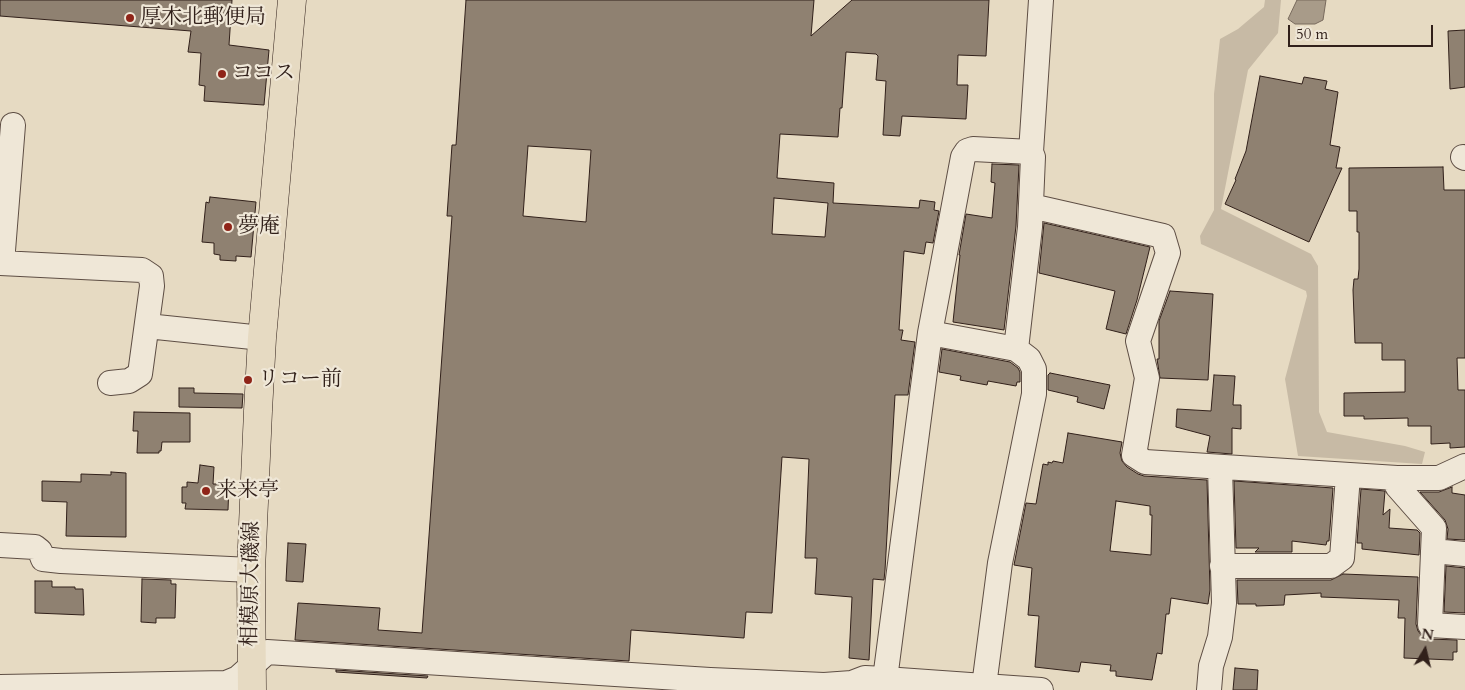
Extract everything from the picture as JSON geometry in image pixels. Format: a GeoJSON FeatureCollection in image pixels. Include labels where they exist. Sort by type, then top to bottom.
{"type":"FeatureCollection","features":[{"type":"Feature","properties":{"kind":"main road","name":"相模原大磯線"},"geometry":{"type":"LineString","coordinates":[[252,677],[251,570],[262,338],[292,0]]}},
{"type":"Feature","properties":{"kind":"street"},"geometry":{"type":"LineString","coordinates":[[1016,348],[1031,206],[1033,157],[1031,152],[1041,0]]}},
{"type":"Feature","properties":{"kind":"street"},"geometry":{"type":"LineString","coordinates":[[13,125],[1,263],[142,270],[151,276],[152,286],[140,374],[129,381],[110,383]]}},
{"type":"Feature","properties":{"kind":"street"},"geometry":{"type":"LineString","coordinates":[[885,679],[930,333],[963,157],[967,151],[973,149],[1031,152]]}},
{"type":"Feature","properties":{"kind":"street"},"geometry":{"type":"LineString","coordinates":[[1031,206],[1163,236],[1168,253],[1138,341],[1147,378],[1134,455],[1145,462],[1397,478],[1439,478],[1465,466]]}},
{"type":"Feature","properties":{"kind":"street"},"geometry":{"type":"LineString","coordinates":[[147,326],[262,338]]}},
{"type":"Feature","properties":{"kind":"street"},"geometry":{"type":"LineString","coordinates":[[930,333],[1016,348],[1029,359],[1034,369],[1034,394],[1000,563],[984,686]]}},
{"type":"Feature","properties":{"kind":"street"},"geometry":{"type":"LineString","coordinates":[[1209,690],[1211,666],[1220,637],[1224,603],[1220,468]]}},
{"type":"Feature","properties":{"kind":"street"},"geometry":{"type":"LineString","coordinates":[[1222,566],[1331,566],[1342,558],[1348,475]]}},
{"type":"Feature","properties":{"kind":"street"},"geometry":{"type":"LineString","coordinates":[[1397,478],[1397,486],[1434,528],[1430,625],[1465,627]]}},
{"type":"Feature","properties":{"kind":"street"},"geometry":{"type":"LineString","coordinates":[[0,545],[35,548],[40,551],[43,559],[60,568],[128,573],[251,570]]}},
{"type":"Feature","properties":{"kind":"street"},"geometry":{"type":"LineString","coordinates":[[1433,551],[1465,554]]}},
{"type":"Feature","properties":{"kind":"street"},"geometry":{"type":"LineString","coordinates":[[0,687],[226,683],[238,678],[252,677],[267,652],[851,687],[866,678],[1041,690]]}},
{"type":"Feature","properties":{"kind":"shaded area"},"geometry":{"type":"Polygon","coordinates":[[[1265,0],[1281,0],[1278,33],[1248,70],[1221,209],[1311,254],[1318,266],[1319,412],[1327,432],[1405,446],[1425,452],[1422,464],[1298,456],[1285,379],[1307,296],[1306,291],[1201,244],[1200,236],[1214,210],[1214,94],[1220,39],[1238,29],[1264,7],[1265,0]]]}},
{"type":"Feature","properties":{"kind":"shaded area"},"geometry":{"type":"Polygon","coordinates":[[[1297,0],[1326,0],[1323,20],[1315,24],[1295,24],[1288,19],[1297,0]]]}},
{"type":"Feature","properties":{"kind":"building"},"geometry":{"type":"Polygon","coordinates":[[[0,0],[232,0],[229,45],[269,50],[264,105],[204,101],[205,86],[199,85],[201,53],[188,52],[191,31],[0,16],[0,0]]]}},
{"type":"Feature","properties":{"kind":"building"},"geometry":{"type":"Polygon","coordinates":[[[466,0],[814,0],[811,36],[852,0],[989,0],[986,56],[958,55],[957,85],[968,85],[966,119],[902,116],[900,136],[883,135],[886,81],[876,80],[878,56],[876,54],[846,52],[838,137],[780,134],[777,178],[834,183],[833,203],[919,208],[920,200],[935,202],[934,210],[939,211],[933,243],[926,242],[924,254],[904,251],[899,330],[903,330],[901,340],[915,342],[908,395],[895,395],[885,570],[884,580],[873,579],[869,660],[849,658],[852,597],[815,594],[817,558],[805,558],[809,459],[782,457],[772,613],[746,612],[744,638],[631,630],[629,661],[295,640],[298,603],[380,608],[378,630],[422,633],[452,216],[447,216],[452,145],[456,145],[466,0]],[[528,146],[523,216],[586,222],[591,150],[528,146]],[[774,198],[772,234],[825,237],[828,203],[774,198]]]}},
{"type":"Feature","properties":{"kind":"building"},"geometry":{"type":"Polygon","coordinates":[[[1465,30],[1465,87],[1450,89],[1448,31],[1465,30]]]}},
{"type":"Feature","properties":{"kind":"building"},"geometry":{"type":"Polygon","coordinates":[[[1260,76],[1302,84],[1304,77],[1327,81],[1325,89],[1338,92],[1330,145],[1340,147],[1336,168],[1342,168],[1309,242],[1225,204],[1246,151],[1260,76]]]}},
{"type":"Feature","properties":{"kind":"building"},"geometry":{"type":"Polygon","coordinates":[[[992,164],[1019,165],[1016,226],[1004,330],[953,322],[959,255],[966,214],[992,218],[995,183],[991,182],[992,164]]]}},
{"type":"Feature","properties":{"kind":"building"},"geometry":{"type":"Polygon","coordinates":[[[1443,167],[1444,190],[1465,190],[1465,358],[1457,358],[1458,390],[1465,390],[1465,447],[1450,448],[1450,443],[1431,444],[1431,426],[1408,426],[1408,418],[1364,419],[1364,416],[1344,416],[1344,393],[1405,392],[1405,360],[1382,360],[1382,343],[1355,343],[1353,290],[1354,279],[1358,279],[1359,232],[1357,232],[1357,211],[1349,211],[1349,168],[1443,167]]]}},
{"type":"Feature","properties":{"kind":"building"},"geometry":{"type":"Polygon","coordinates":[[[210,197],[256,202],[251,257],[236,256],[236,261],[220,260],[220,255],[214,254],[214,243],[202,242],[206,202],[209,203],[210,197]]]}},
{"type":"Feature","properties":{"kind":"building"},"geometry":{"type":"Polygon","coordinates":[[[1044,223],[1150,247],[1137,300],[1126,334],[1106,329],[1115,291],[1039,273],[1044,223]]]}},
{"type":"Feature","properties":{"kind":"building"},"geometry":{"type":"Polygon","coordinates":[[[1170,291],[1213,294],[1208,380],[1160,378],[1157,359],[1159,359],[1159,321],[1170,291]]]}},
{"type":"Feature","properties":{"kind":"building"},"geometry":{"type":"Polygon","coordinates":[[[942,349],[1010,362],[1020,372],[1020,382],[1017,382],[1016,386],[988,381],[987,385],[960,380],[961,376],[939,372],[942,349]]]}},
{"type":"Feature","properties":{"kind":"building"},"geometry":{"type":"Polygon","coordinates":[[[1050,373],[1110,385],[1104,409],[1077,402],[1078,397],[1048,390],[1048,375],[1050,373]]]}},
{"type":"Feature","properties":{"kind":"building"},"geometry":{"type":"Polygon","coordinates":[[[1214,375],[1235,376],[1233,405],[1241,405],[1241,429],[1232,428],[1232,454],[1207,452],[1210,436],[1176,427],[1177,409],[1211,411],[1214,375]]]}},
{"type":"Feature","properties":{"kind":"building"},"geometry":{"type":"Polygon","coordinates":[[[179,388],[194,388],[194,393],[243,394],[242,408],[179,407],[179,388]]]}},
{"type":"Feature","properties":{"kind":"building"},"geometry":{"type":"Polygon","coordinates":[[[134,412],[190,413],[190,442],[162,442],[159,453],[137,453],[138,431],[133,431],[134,412]]]}},
{"type":"Feature","properties":{"kind":"building"},"geometry":{"type":"Polygon","coordinates":[[[1068,433],[1122,442],[1120,453],[1122,461],[1127,467],[1138,474],[1207,480],[1210,590],[1208,604],[1171,598],[1169,614],[1166,614],[1162,654],[1157,653],[1152,680],[1116,676],[1116,671],[1110,671],[1111,665],[1081,662],[1079,672],[1035,667],[1039,616],[1028,615],[1032,568],[1014,565],[1026,503],[1036,504],[1043,464],[1048,465],[1048,462],[1052,463],[1053,461],[1063,463],[1068,433]],[[1116,501],[1110,551],[1151,555],[1152,515],[1150,515],[1150,506],[1116,501]]]}},
{"type":"Feature","properties":{"kind":"building"},"geometry":{"type":"Polygon","coordinates":[[[200,465],[214,467],[213,484],[229,484],[228,510],[185,509],[186,503],[182,503],[182,487],[187,487],[187,482],[198,483],[200,465]]]}},
{"type":"Feature","properties":{"kind":"building"},"geometry":{"type":"Polygon","coordinates":[[[111,472],[126,473],[126,537],[66,536],[67,502],[42,501],[42,481],[81,482],[81,474],[111,475],[111,472]]]}},
{"type":"Feature","properties":{"kind":"building"},"geometry":{"type":"Polygon","coordinates":[[[1234,481],[1333,488],[1329,541],[1327,541],[1326,545],[1292,541],[1292,552],[1255,552],[1259,548],[1236,548],[1234,481]]]}},
{"type":"Feature","properties":{"kind":"building"},"geometry":{"type":"Polygon","coordinates":[[[1452,487],[1452,493],[1465,495],[1465,540],[1447,539],[1448,529],[1445,520],[1420,492],[1439,492],[1452,487]]]}},
{"type":"Feature","properties":{"kind":"building"},"geometry":{"type":"Polygon","coordinates":[[[1361,489],[1385,491],[1383,515],[1390,509],[1389,528],[1417,530],[1420,533],[1419,555],[1362,549],[1362,543],[1357,543],[1361,489]]]}},
{"type":"Feature","properties":{"kind":"building"},"geometry":{"type":"Polygon","coordinates":[[[288,543],[306,544],[303,582],[286,581],[288,543]]]}},
{"type":"Feature","properties":{"kind":"building"},"geometry":{"type":"Polygon","coordinates":[[[1446,566],[1465,568],[1465,613],[1444,612],[1446,566]]]}},
{"type":"Feature","properties":{"kind":"building"},"geometry":{"type":"Polygon","coordinates":[[[1343,574],[1418,577],[1416,624],[1418,631],[1422,636],[1429,639],[1457,640],[1457,652],[1453,652],[1453,660],[1404,658],[1405,618],[1398,618],[1399,600],[1321,597],[1321,593],[1285,595],[1284,605],[1256,606],[1256,604],[1238,604],[1237,580],[1331,580],[1343,574]]]}},
{"type":"Feature","properties":{"kind":"building"},"geometry":{"type":"Polygon","coordinates":[[[142,579],[171,580],[171,584],[176,584],[175,618],[156,618],[156,623],[141,622],[142,579]]]}},
{"type":"Feature","properties":{"kind":"building"},"geometry":{"type":"Polygon","coordinates":[[[35,581],[52,581],[52,587],[83,589],[84,615],[35,613],[35,581]]]}},
{"type":"Feature","properties":{"kind":"building"},"geometry":{"type":"Polygon","coordinates":[[[1235,668],[1258,670],[1257,690],[1233,690],[1235,668]]]}},
{"type":"Feature","properties":{"kind":"building"},"geometry":{"type":"Polygon","coordinates":[[[336,670],[428,676],[427,678],[336,672],[336,670]]]}},
{"type":"Feature","properties":{"kind":"place","name":"厚木北郵便局"},"geometry":{"type":"Point","coordinates":[130,18]}},
{"type":"Feature","properties":{"kind":"place","name":"ココス"},"geometry":{"type":"Point","coordinates":[222,74]}},
{"type":"Feature","properties":{"kind":"place","name":"夢庵"},"geometry":{"type":"Point","coordinates":[228,227]}},
{"type":"Feature","properties":{"kind":"place","name":"リコー前"},"geometry":{"type":"Point","coordinates":[248,380]}},
{"type":"Feature","properties":{"kind":"place","name":"来来亭"},"geometry":{"type":"Point","coordinates":[206,491]}}]}
